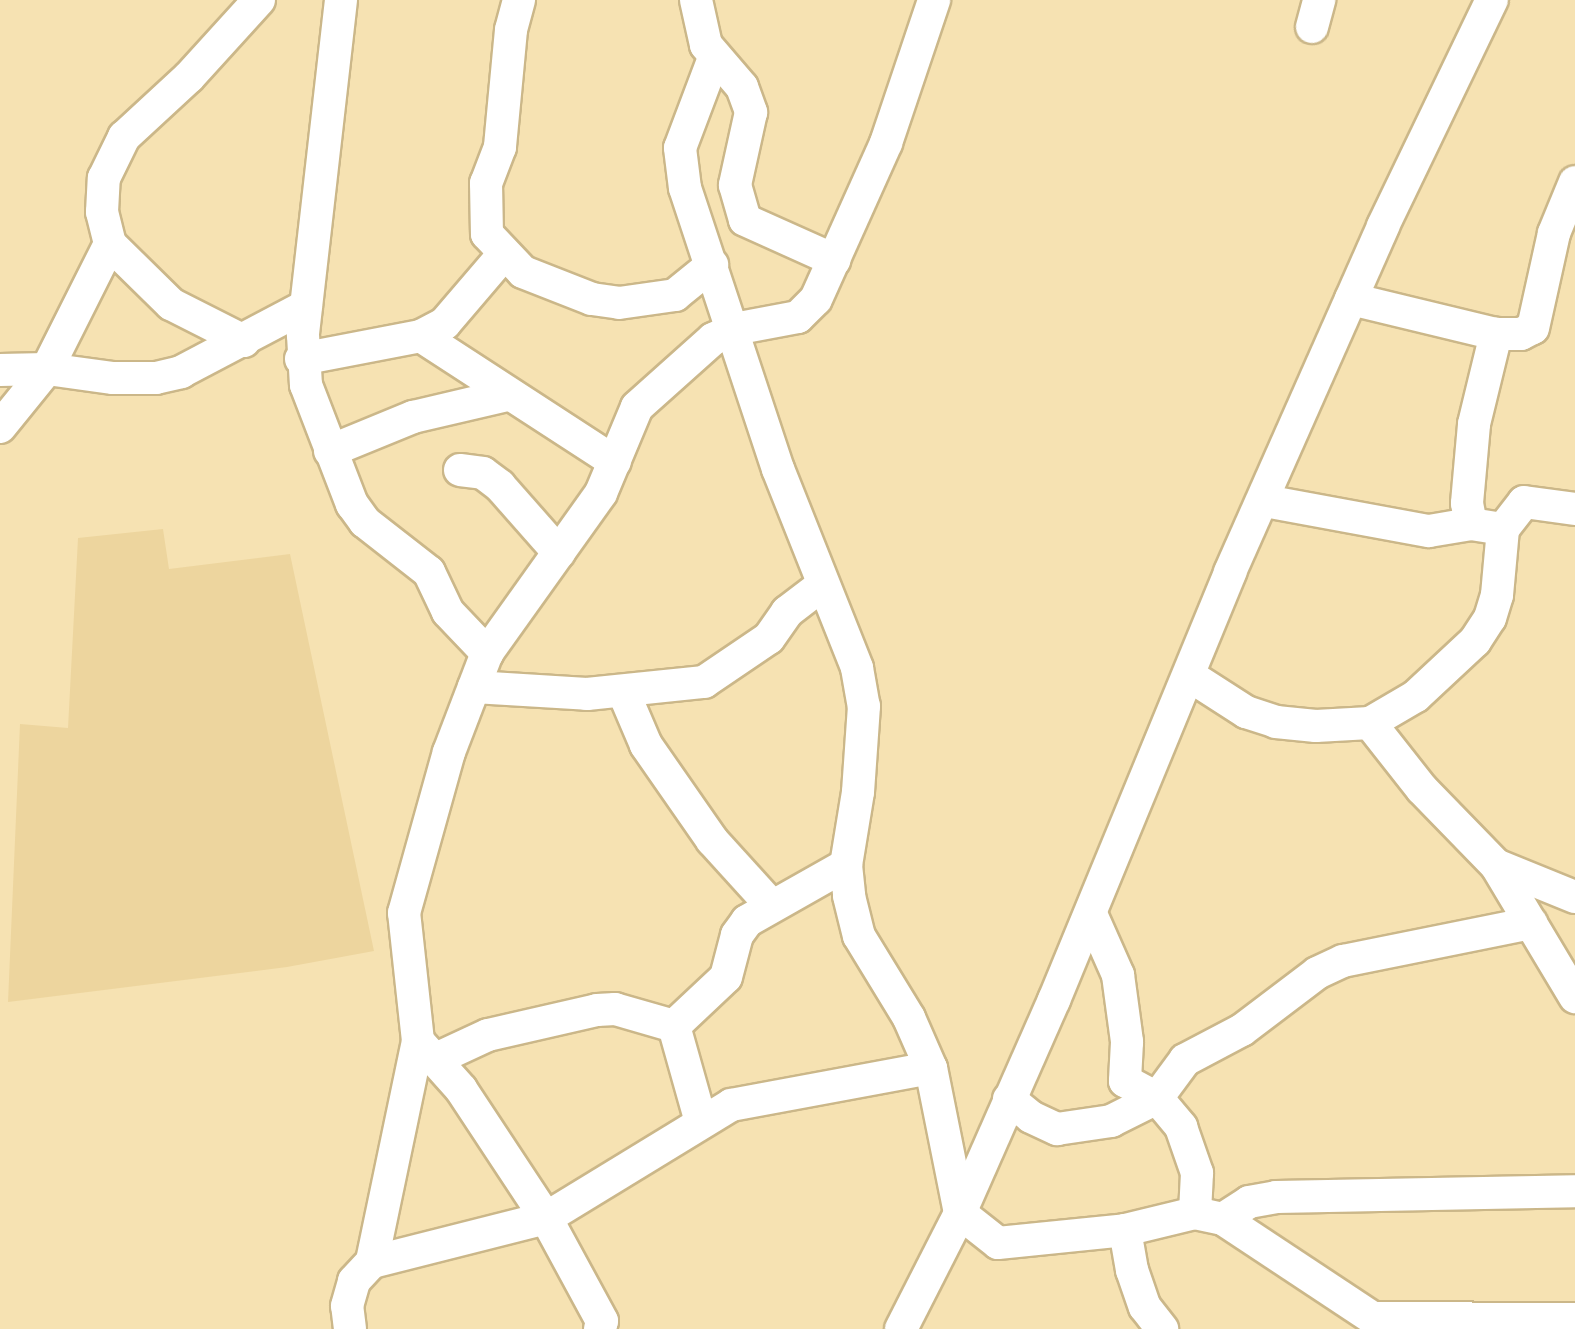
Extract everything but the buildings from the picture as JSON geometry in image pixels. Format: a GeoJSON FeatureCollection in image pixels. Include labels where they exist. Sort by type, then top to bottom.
{"type":"FeatureCollection","features":[{"type":"Feature","properties":{"kind":"street"},"geometry":{"type":"LineString","coordinates":[[244,340],[171,304],[110,244],[102,212],[104,178],[124,137],[189,76],[259,0]]}},
{"type":"Feature","properties":{"kind":"street"},"geometry":{"type":"LineString","coordinates":[[341,0],[301,358],[330,451],[352,504],[365,522],[429,572],[448,612],[487,653]]}},
{"type":"Feature","properties":{"kind":"street"},"geometry":{"type":"LineString","coordinates":[[519,0],[511,30],[500,147],[486,183],[483,211],[487,234],[523,272],[592,299],[618,304],[675,295],[712,266]]}},
{"type":"Feature","properties":{"kind":"street"},"geometry":{"type":"LineString","coordinates":[[696,0],[701,31],[714,58],[742,87],[751,112],[735,185],[745,220],[834,260]]}},
{"type":"Feature","properties":{"kind":"street"},"geometry":{"type":"LineString","coordinates":[[350,1329],[346,1306],[354,1281],[372,1262],[427,1050],[404,914],[445,764],[487,653],[602,493],[637,407],[714,339],[734,330],[798,317],[816,299],[910,82],[934,0]]}},
{"type":"Feature","properties":{"kind":"street"},"geometry":{"type":"LineString","coordinates":[[901,1329],[960,1213],[1091,914],[1230,572],[1492,0]]}},
{"type":"Feature","properties":{"kind":"street"},"geometry":{"type":"LineString","coordinates":[[714,58],[680,148],[686,188],[821,586],[856,668],[864,706],[858,792],[846,865],[859,936],[909,1018],[931,1068],[960,1213],[998,1244],[1210,1216],[1276,1197],[1575,1191]]}},
{"type":"Feature","properties":{"kind":"street"},"geometry":{"type":"LineString","coordinates":[[1352,299],[1496,334],[1521,334],[1532,328],[1554,233],[1575,182]]}},
{"type":"Feature","properties":{"kind":"street"},"geometry":{"type":"LineString","coordinates":[[0,427],[47,368],[110,244]]}},
{"type":"Feature","properties":{"kind":"street"},"geometry":{"type":"LineString","coordinates":[[301,358],[421,336],[445,324],[503,255]]}},
{"type":"Feature","properties":{"kind":"street"},"geometry":{"type":"LineString","coordinates":[[0,370],[47,368],[126,380],[156,378],[181,372],[306,306]]}},
{"type":"Feature","properties":{"kind":"street"},"geometry":{"type":"LineString","coordinates":[[1190,676],[1246,712],[1276,722],[1316,726],[1370,723],[1416,696],[1475,641],[1490,618],[1497,595],[1487,526],[1467,503],[1474,424],[1496,334]]}},
{"type":"Feature","properties":{"kind":"street"},"geometry":{"type":"LineString","coordinates":[[421,336],[507,396],[615,462]]}},
{"type":"Feature","properties":{"kind":"street"},"geometry":{"type":"LineString","coordinates":[[330,451],[412,418],[507,396]]}},
{"type":"Feature","properties":{"kind":"street"},"geometry":{"type":"LineString","coordinates":[[460,470],[483,473],[500,486],[558,552]]}},
{"type":"Feature","properties":{"kind":"street"},"geometry":{"type":"LineString","coordinates":[[1265,501],[1429,531],[1487,526],[1524,502],[1575,509]]}},
{"type":"Feature","properties":{"kind":"street"},"geometry":{"type":"LineString","coordinates":[[474,687],[587,694],[704,682],[768,638],[786,612],[821,586]]}},
{"type":"Feature","properties":{"kind":"street"},"geometry":{"type":"LineString","coordinates":[[623,691],[646,745],[712,840],[771,904]]}},
{"type":"Feature","properties":{"kind":"street"},"geometry":{"type":"LineString","coordinates":[[1370,723],[1422,788],[1496,866],[1575,998]]}},
{"type":"Feature","properties":{"kind":"street"},"geometry":{"type":"LineString","coordinates":[[674,1026],[726,977],[737,935],[747,921],[846,865]]}},
{"type":"Feature","properties":{"kind":"street"},"geometry":{"type":"LineString","coordinates":[[1496,866],[1575,897]]}},
{"type":"Feature","properties":{"kind":"street"},"geometry":{"type":"LineString","coordinates":[[1091,914],[1118,976],[1127,1042],[1125,1081],[1156,1098],[1181,1127],[1210,1216],[1382,1324],[1575,1319]]}},
{"type":"Feature","properties":{"kind":"street"},"geometry":{"type":"LineString","coordinates":[[1010,1099],[1032,1117],[1057,1128],[1111,1121],[1156,1098],[1186,1060],[1242,1030],[1316,972],[1343,961],[1531,924]]}},
{"type":"Feature","properties":{"kind":"street"},"geometry":{"type":"LineString","coordinates":[[427,1050],[597,1010],[615,1009],[674,1026]]}},
{"type":"Feature","properties":{"kind":"street"},"geometry":{"type":"LineString","coordinates":[[674,1026],[701,1122]]}},
{"type":"Feature","properties":{"kind":"street"},"geometry":{"type":"LineString","coordinates":[[427,1050],[546,1218],[602,1321],[600,1329]]}},
{"type":"Feature","properties":{"kind":"street"},"geometry":{"type":"LineString","coordinates":[[372,1262],[546,1218],[731,1105],[931,1068]]}},
{"type":"Feature","properties":{"kind":"street"},"geometry":{"type":"LineString","coordinates":[[1125,1230],[1132,1270],[1145,1307],[1162,1329]]}},
{"type":"Feature","properties":{"kind":"shaded area"},"geometry":{"type":"Polygon","coordinates":[[[163,529],[169,569],[290,554],[374,951],[287,967],[8,1002],[20,724],[68,728],[78,538],[163,529]]]}}]}
